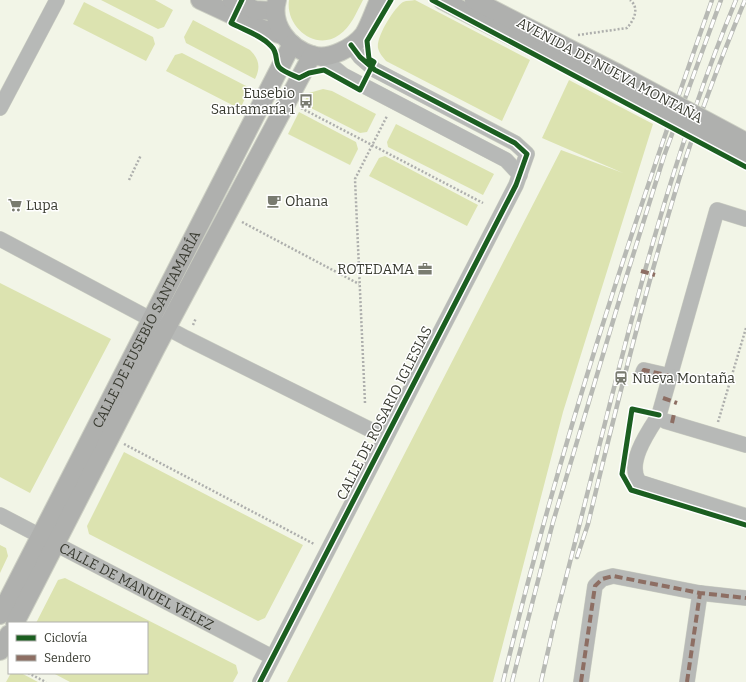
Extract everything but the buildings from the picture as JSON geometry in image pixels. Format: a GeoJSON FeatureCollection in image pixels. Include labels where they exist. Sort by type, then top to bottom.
{"type":"FeatureCollection","features":[{"type":"Feature","properties":{"kind":"main road"},"geometry":{"type":"LineString","coordinates":[[200,0],[287,40],[316,56],[340,51],[351,45],[364,34],[379,0]]}},
{"type":"Feature","properties":{"kind":"main road"},"geometry":{"type":"LineString","coordinates":[[232,0],[255,10],[275,5],[287,40]]}},
{"type":"Feature","properties":{"kind":"main road","name":"AVENIDA DE NUEVA MONTAÑA"},"geometry":{"type":"LineString","coordinates":[[442,0],[746,142]]}},
{"type":"Feature","properties":{"kind":"main road","name":"AVENIDA DE NUEVA MONTAÑA"},"geometry":{"type":"LineString","coordinates":[[474,0],[568,48],[614,80],[746,158]]}},
{"type":"Feature","properties":{"kind":"main road","name":"CALLE DE EUSEBIO SANTAMARÍA"},"geometry":{"type":"LineString","coordinates":[[0,615],[150,320],[287,40]]}},
{"type":"Feature","properties":{"kind":"main road","name":"CALLE DE EUSEBIO SANTAMARÍA"},"geometry":{"type":"LineString","coordinates":[[16,622],[167,328],[316,56]]}},
{"type":"Feature","properties":{"kind":"main road"},"geometry":{"type":"LineString","coordinates":[[0,651],[8,636]]}},
{"type":"Feature","properties":{"kind":"street"},"geometry":{"type":"LineString","coordinates":[[0,108],[57,0]]}},
{"type":"Feature","properties":{"kind":"street","name":"CALLE DE ROSARIO IGLESIAS"},"geometry":{"type":"LineString","coordinates":[[260,682],[520,175],[526,154],[515,143],[375,70],[360,57],[351,45]]}},
{"type":"Feature","properties":{"kind":"street"},"geometry":{"type":"LineString","coordinates":[[316,56],[343,75],[506,160],[520,175]]}},
{"type":"Feature","properties":{"kind":"street"},"geometry":{"type":"LineString","coordinates":[[746,220],[717,210],[658,415],[643,440],[634,470],[636,478],[639,482],[746,516]]}},
{"type":"Feature","properties":{"kind":"street"},"geometry":{"type":"LineString","coordinates":[[0,239],[150,320],[385,437]]}},
{"type":"Feature","properties":{"kind":"street"},"geometry":{"type":"LineString","coordinates":[[644,372],[644,370],[670,376]]}},
{"type":"Feature","properties":{"kind":"street"},"geometry":{"type":"LineString","coordinates":[[665,421],[746,445]]}},
{"type":"Feature","properties":{"kind":"street","name":"CALLE DE MANUEL VELEZ"},"geometry":{"type":"LineString","coordinates":[[0,515],[272,657]]}},
{"type":"Feature","properties":{"kind":"street"},"geometry":{"type":"LineString","coordinates":[[581,682],[596,586],[602,579],[613,576],[700,593],[746,598]]}},
{"type":"Feature","properties":{"kind":"street"},"geometry":{"type":"LineString","coordinates":[[687,682],[700,593]]}},
{"type":"Feature","properties":{"kind":"path"},"geometry":{"type":"LineString","coordinates":[[568,48],[578,34],[627,28],[634,21],[635,11],[630,0]]}},
{"type":"Feature","properties":{"kind":"path"},"geometry":{"type":"LineString","coordinates":[[297,107],[483,203]]}},
{"type":"Feature","properties":{"kind":"path"},"geometry":{"type":"LineString","coordinates":[[365,404],[356,179],[387,116]]}},
{"type":"Feature","properties":{"kind":"path"},"geometry":{"type":"LineString","coordinates":[[130,180],[141,155]]}},
{"type":"Feature","properties":{"kind":"path"},"geometry":{"type":"LineString","coordinates":[[240,221],[360,284]]}},
{"type":"Feature","properties":{"kind":"path"},"geometry":{"type":"LineString","coordinates":[[714,436],[746,328]]}},
{"type":"Feature","properties":{"kind":"path"},"geometry":{"type":"LineString","coordinates":[[111,437],[327,550]]}},
{"type":"Feature","properties":{"kind":"path"},"geometry":{"type":"LineString","coordinates":[[30,674],[46,682]]}},
{"type":"Feature","properties":{"kind":"green space"},"geometry":{"type":"Polygon","coordinates":[[[101,0],[155,0],[173,10],[164,27],[158,29],[101,0]]]}},
{"type":"Feature","properties":{"kind":"green space"},"geometry":{"type":"Polygon","coordinates":[[[289,0],[363,0],[353,19],[343,32],[330,39],[320,40],[304,34],[297,27],[289,10],[289,0]]]}},
{"type":"Feature","properties":{"kind":"green space"},"geometry":{"type":"Polygon","coordinates":[[[415,0],[530,60],[502,121],[386,61],[381,55],[378,48],[378,43],[386,23],[399,5],[406,1],[415,0]]]}},
{"type":"Feature","properties":{"kind":"green space"},"geometry":{"type":"Polygon","coordinates":[[[84,2],[153,37],[155,44],[146,61],[73,24],[84,2]]]}},
{"type":"Feature","properties":{"kind":"green space"},"geometry":{"type":"Polygon","coordinates":[[[193,20],[250,50],[258,63],[258,71],[255,79],[186,43],[184,37],[193,20]]]}},
{"type":"Feature","properties":{"kind":"green space"},"geometry":{"type":"Polygon","coordinates":[[[182,53],[250,88],[240,109],[166,71],[175,55],[182,53]]]}},
{"type":"Feature","properties":{"kind":"green space"},"geometry":{"type":"Polygon","coordinates":[[[569,80],[653,124],[563,412],[493,682],[287,682],[561,150],[623,173],[542,138],[569,80]]]}},
{"type":"Feature","properties":{"kind":"green space"},"geometry":{"type":"Polygon","coordinates":[[[323,89],[332,91],[376,114],[367,132],[360,133],[303,104],[309,93],[323,89]]]}},
{"type":"Feature","properties":{"kind":"green space"},"geometry":{"type":"Polygon","coordinates":[[[299,112],[356,142],[358,149],[350,165],[288,134],[299,112]]]}},
{"type":"Feature","properties":{"kind":"green space"},"geometry":{"type":"Polygon","coordinates":[[[396,124],[494,174],[483,195],[388,147],[387,142],[396,124]]]}},
{"type":"Feature","properties":{"kind":"green space"},"geometry":{"type":"Polygon","coordinates":[[[385,156],[478,205],[467,226],[369,176],[379,158],[385,156]]]}},
{"type":"Feature","properties":{"kind":"green space"},"geometry":{"type":"Polygon","coordinates":[[[0,283],[111,339],[30,493],[0,477],[0,283]]]}},
{"type":"Feature","properties":{"kind":"green space"},"geometry":{"type":"Polygon","coordinates":[[[124,452],[303,545],[265,618],[258,621],[89,534],[87,526],[124,452]]]}},
{"type":"Feature","properties":{"kind":"green space"},"geometry":{"type":"Polygon","coordinates":[[[0,545],[6,548],[8,556],[0,573],[0,545]]]}},
{"type":"Feature","properties":{"kind":"green space"},"geometry":{"type":"Polygon","coordinates":[[[65,578],[236,665],[238,673],[233,682],[70,682],[55,674],[148,674],[148,622],[37,622],[58,580],[65,578]]]}},
{"type":"Feature","properties":{"kind":"green space"},"geometry":{"type":"Polygon","coordinates":[[[10,674],[23,674],[38,682],[6,682],[10,674]]]}},
{"type":"Feature","properties":{"kind":"railway"},"geometry":{"type":"LineString","coordinates":[[503,682],[548,509],[598,338],[654,168],[712,0]]}},
{"type":"Feature","properties":{"kind":"railway"},"geometry":{"type":"LineString","coordinates":[[512,682],[553,522],[625,281],[664,156],[721,0]]}},
{"type":"Feature","properties":{"kind":"railway"},"geometry":{"type":"LineString","coordinates":[[541,682],[555,620],[615,385],[657,229],[680,152],[736,0]]}},
{"type":"Feature","properties":{"kind":"railway"},"geometry":{"type":"LineString","coordinates":[[577,557],[588,524],[620,393],[667,219],[695,131],[745,0]]}},
{"type":"Feature","properties":{"kind":"marked path"},"geometry":{"type":"LineString","coordinates":[[641,271],[655,275]]}},
{"type":"Feature","properties":{"kind":"marked path"},"geometry":{"type":"LineString","coordinates":[[643,372],[644,370],[670,376]]}},
{"type":"Feature","properties":{"kind":"marked path"},"geometry":{"type":"LineString","coordinates":[[663,398],[677,403]]}},
{"type":"Feature","properties":{"kind":"marked path"},"geometry":{"type":"LineString","coordinates":[[672,423],[674,414]]}},
{"type":"Feature","properties":{"kind":"marked path"},"geometry":{"type":"LineString","coordinates":[[581,682],[595,586],[602,579],[613,576],[700,593],[746,598]]}},
{"type":"Feature","properties":{"kind":"marked path"},"geometry":{"type":"LineString","coordinates":[[687,682],[700,593]]}},
{"type":"Feature","properties":{"kind":"cycle path"},"geometry":{"type":"LineString","coordinates":[[242,0],[231,23],[267,42],[275,52],[278,66],[286,72],[299,78],[309,73],[324,70],[360,90],[374,62],[369,59],[367,41],[391,0]]}},
{"type":"Feature","properties":{"kind":"cycle path"},"geometry":{"type":"LineString","coordinates":[[432,0],[746,167]]}},
{"type":"Feature","properties":{"kind":"cycle path"},"geometry":{"type":"LineString","coordinates":[[260,682],[516,185],[527,154],[515,143],[375,70],[360,57],[351,45]]}},
{"type":"Feature","properties":{"kind":"cycle path"},"geometry":{"type":"LineString","coordinates":[[659,415],[632,409],[622,474],[631,490],[746,525]]}},
{"type":"Feature","properties":{"kind":"place","name":"Eusebio Santamaría 1"},"geometry":{"type":"Point","coordinates":[306,101]}},
{"type":"Feature","properties":{"kind":"place","name":"Ohana"},"geometry":{"type":"Point","coordinates":[274,201]}},
{"type":"Feature","properties":{"kind":"place","name":"Lupa"},"geometry":{"type":"Point","coordinates":[15,205]}},
{"type":"Feature","properties":{"kind":"place","name":"ROTEDAMA"},"geometry":{"type":"Point","coordinates":[425,269]}},
{"type":"Feature","properties":{"kind":"place","name":"Nueva Montaña"},"geometry":{"type":"Point","coordinates":[621,378]}}]}
